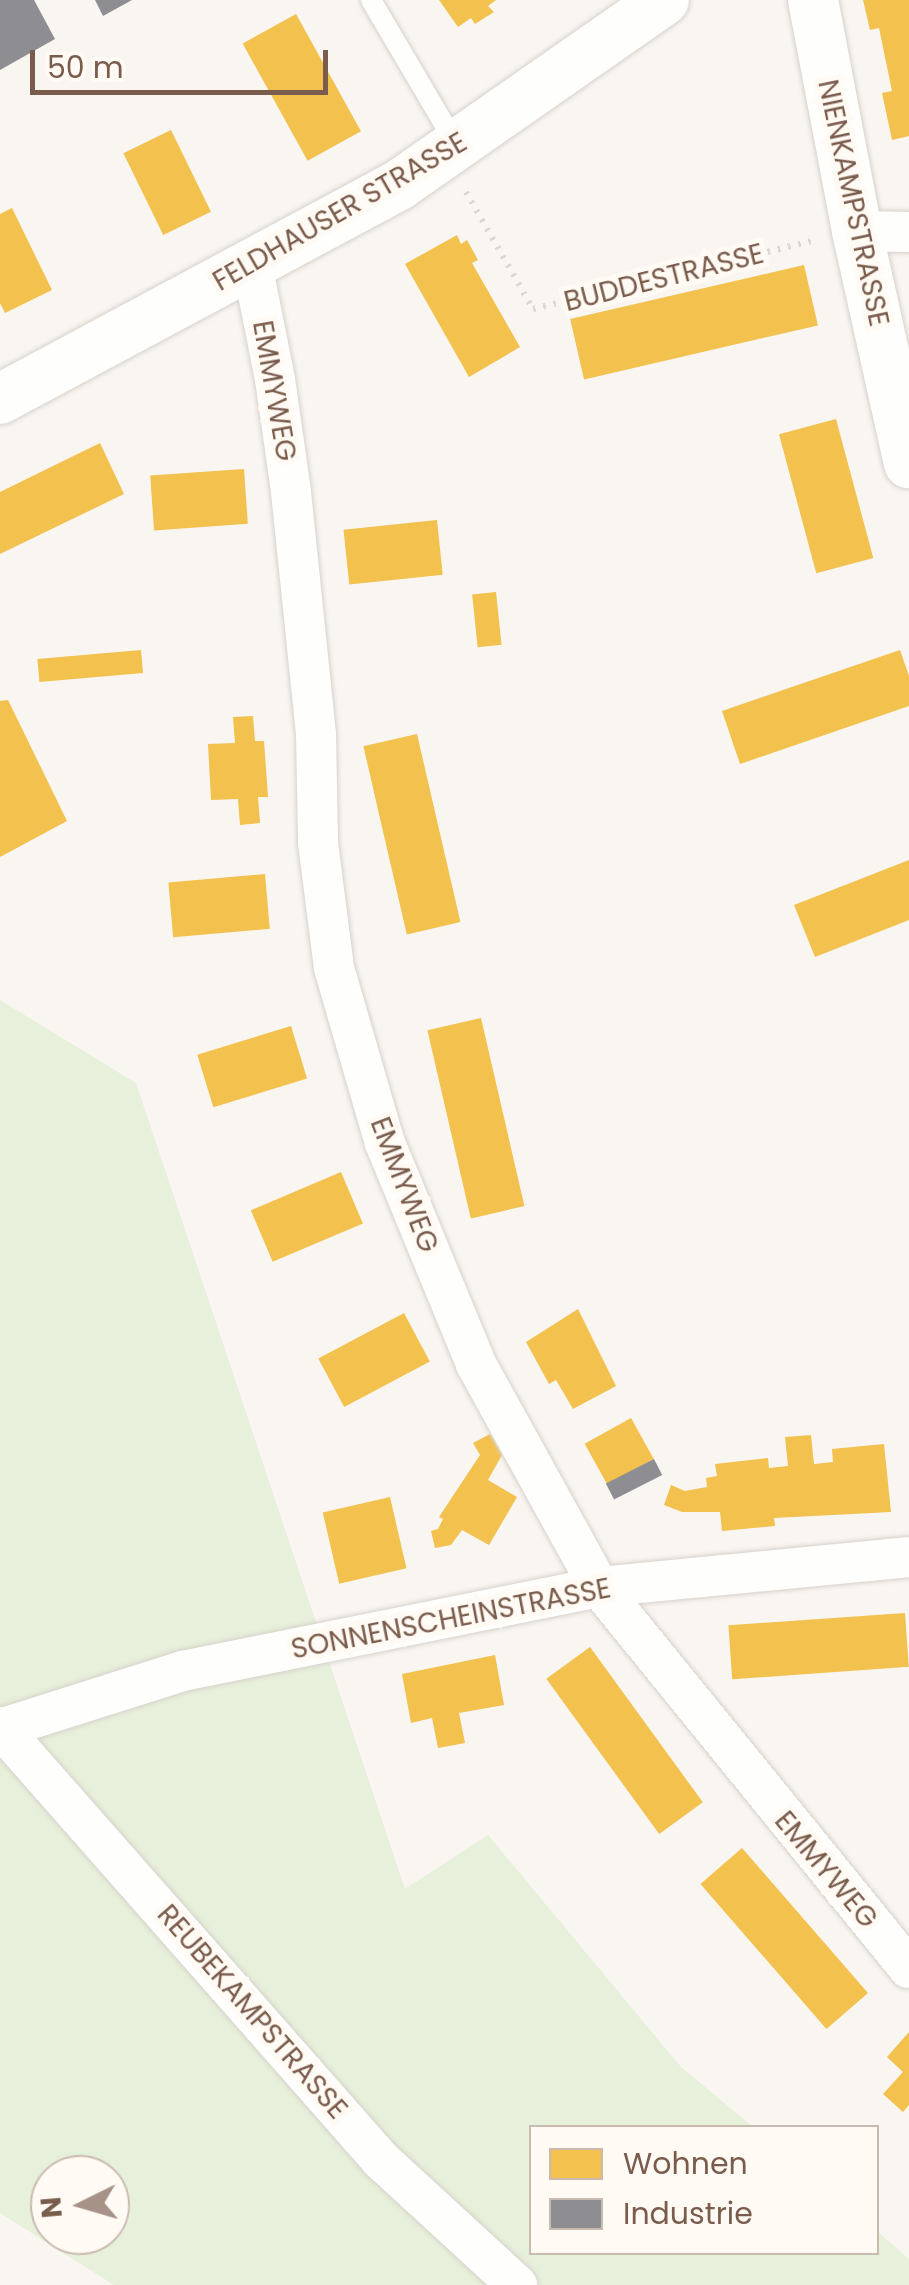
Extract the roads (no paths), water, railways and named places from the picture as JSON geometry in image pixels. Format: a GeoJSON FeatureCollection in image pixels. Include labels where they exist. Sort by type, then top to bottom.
{"type":"FeatureCollection","features":[{"type":"Feature","properties":{"kind":"street","name":"FELDHAUSER STRASSE"},"geometry":{"type":"LineString","coordinates":[[0,399],[452,152],[664,0]]}},
{"type":"Feature","properties":{"kind":"street","name":"NIENKAMPSTRASSE"},"geometry":{"type":"LineString","coordinates":[[813,0],[856,230],[909,463]]}},
{"type":"Feature","properties":{"kind":"street"},"geometry":{"type":"LineString","coordinates":[[856,230],[909,232]]}},
{"type":"Feature","properties":{"kind":"street","name":"EMMYWEG"},"geometry":{"type":"LineString","coordinates":[[252,264],[291,492],[316,735],[318,842],[334,968],[384,1143],[476,1364],[599,1588],[909,1968]]}},
{"type":"Feature","properties":{"kind":"street","name":"SONNENSCHEINSTRASSE"},"geometry":{"type":"LineString","coordinates":[[2,1727],[182,1672],[599,1588],[909,1558]]}},
{"type":"Feature","properties":{"kind":"street","name":"REUBEKAMPSTRASSE"},"geometry":{"type":"LineString","coordinates":[[2,1727],[381,2160],[516,2285]]}},
{"type":"Feature","properties":{"kind":"lane"},"geometry":{"type":"LineString","coordinates":[[371,0],[452,152]]}}]}
